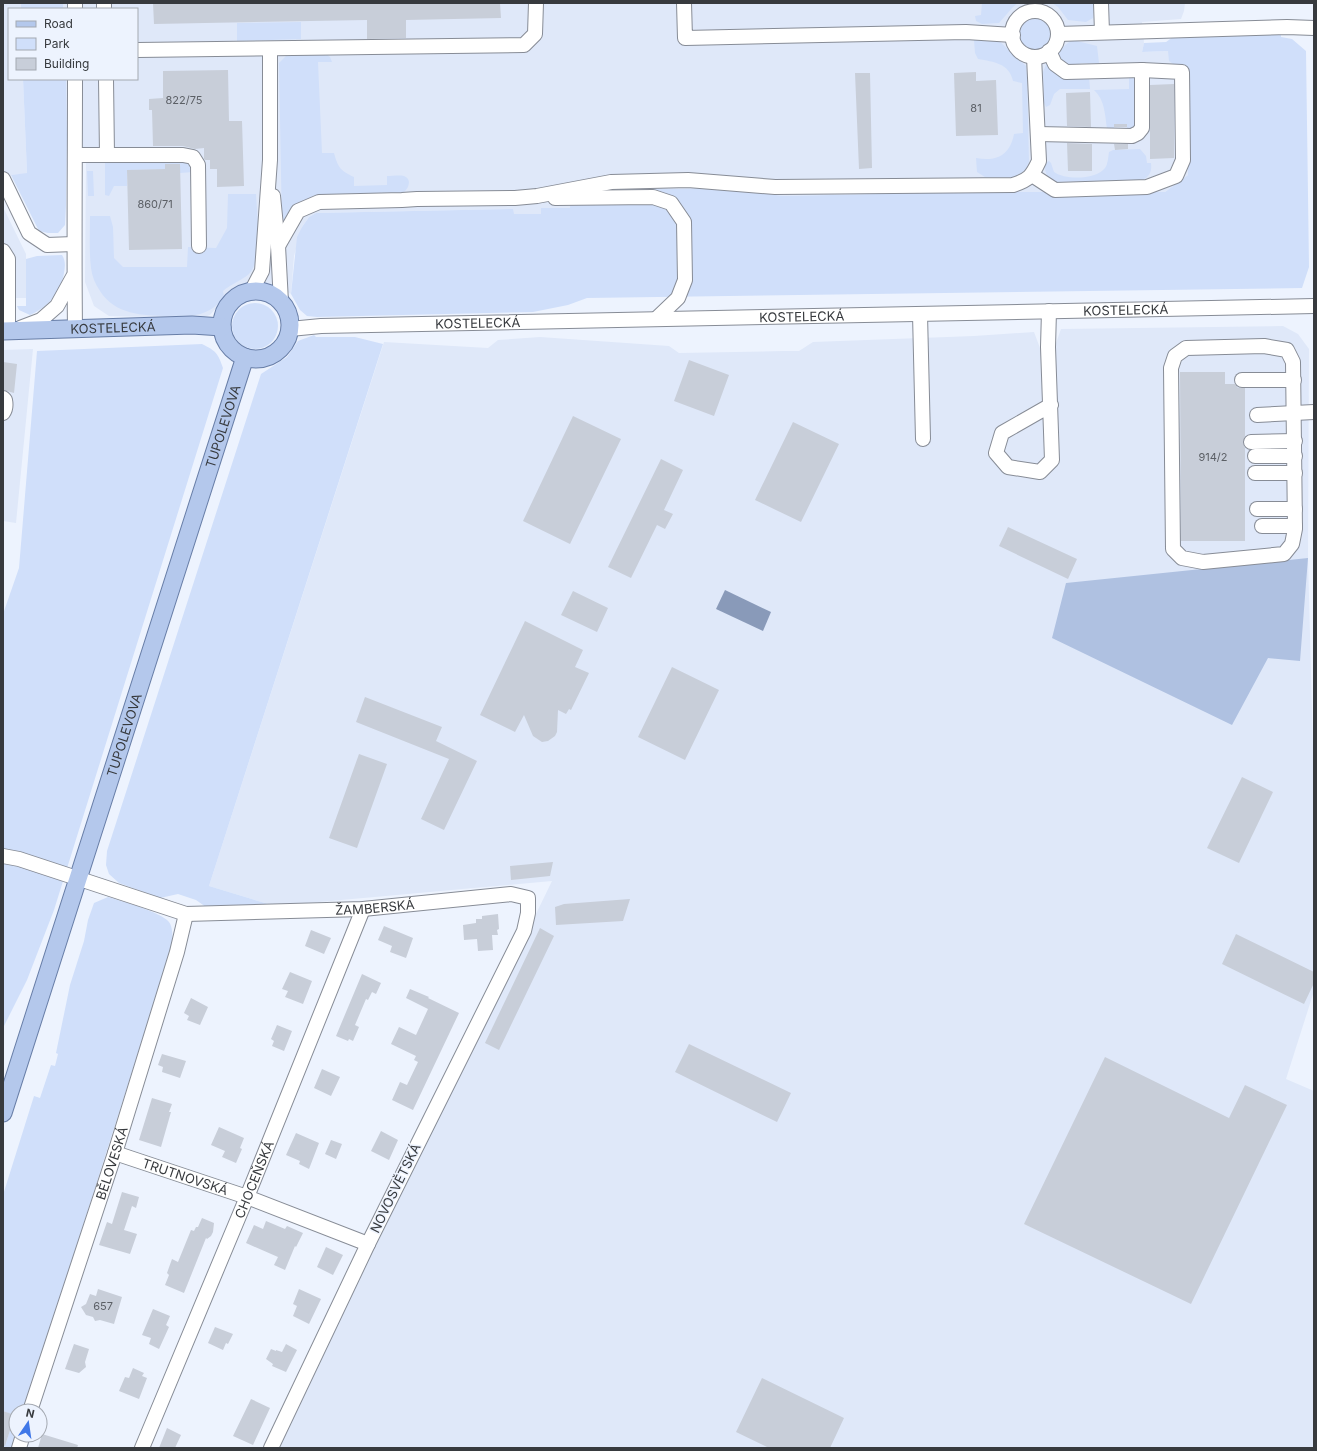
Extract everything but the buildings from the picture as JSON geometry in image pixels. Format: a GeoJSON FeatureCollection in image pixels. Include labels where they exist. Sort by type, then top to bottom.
{"type":"FeatureCollection","features":[{"type":"Feature","properties":{"kind":"main road"},"geometry":{"type":"LineString","coordinates":[[250,292],[259,292],[267,294],[281,302],[286,309],[290,328],[287,340],[281,349],[271,356],[259,359],[245,357],[235,352],[230,347],[223,334],[222,328],[224,316],[229,306],[237,298],[250,292]]}},
{"type":"Feature","properties":{"kind":"main road","name":"KOSTELECKÁ"},"geometry":{"type":"LineString","coordinates":[[8,331],[192,326],[222,328]]}},
{"type":"Feature","properties":{"kind":"main road","name":"TUPOLEVOVA"},"geometry":{"type":"LineString","coordinates":[[3,1113],[245,357]]}},
{"type":"Feature","properties":{"kind":"street"},"geometry":{"type":"LineString","coordinates":[[138,50],[524,45],[535,34],[536,3]]}},
{"type":"Feature","properties":{"kind":"street"},"geometry":{"type":"LineString","coordinates":[[684,3],[686,38],[951,32],[1012,35]]}},
{"type":"Feature","properties":{"kind":"street"},"geometry":{"type":"LineString","coordinates":[[1101,3],[1102,32]]}},
{"type":"Feature","properties":{"kind":"street"},"geometry":{"type":"LineString","coordinates":[[1036,7],[1054,21],[1058,34],[1057,41],[1049,52],[1040,56],[1034,56],[1022,52],[1014,42],[1012,35],[1016,21],[1022,15],[1036,7]]}},
{"type":"Feature","properties":{"kind":"street"},"geometry":{"type":"LineString","coordinates":[[1058,34],[1287,27],[1314,28]]}},
{"type":"Feature","properties":{"kind":"street"},"geometry":{"type":"LineString","coordinates":[[250,292],[262,271],[270,160],[270,49]]}},
{"type":"Feature","properties":{"kind":"street"},"geometry":{"type":"LineString","coordinates":[[1032,175],[1055,190],[1147,187],[1176,176],[1183,160],[1182,72],[1142,70],[1066,72],[1055,64],[1049,52]]}},
{"type":"Feature","properties":{"kind":"street"},"geometry":{"type":"LineString","coordinates":[[278,246],[298,211],[319,202],[515,198],[537,196],[611,182],[688,180],[774,187],[1013,185],[1023,182],[1032,175],[1039,161],[1034,56]]}},
{"type":"Feature","properties":{"kind":"street"},"geometry":{"type":"LineString","coordinates":[[1038,134],[1132,136],[1138,133],[1142,128],[1142,70]]}},
{"type":"Feature","properties":{"kind":"street"},"geometry":{"type":"LineString","coordinates":[[74,329],[76,155],[75,80]]}},
{"type":"Feature","properties":{"kind":"street"},"geometry":{"type":"LineString","coordinates":[[106,80],[107,155]]}},
{"type":"Feature","properties":{"kind":"street"},"geometry":{"type":"LineString","coordinates":[[76,155],[183,155],[193,157],[198,165],[199,246]]}},
{"type":"Feature","properties":{"kind":"street"},"geometry":{"type":"LineString","coordinates":[[270,160],[278,246],[281,302]]}},
{"type":"Feature","properties":{"kind":"street"},"geometry":{"type":"LineString","coordinates":[[3,179],[29,233],[47,245],[74,244]]}},
{"type":"Feature","properties":{"kind":"street"},"geometry":{"type":"LineString","coordinates":[[537,196],[561,199],[653,197],[671,203],[684,222],[685,280],[678,298],[656,318]]}},
{"type":"Feature","properties":{"kind":"street"},"geometry":{"type":"LineString","coordinates":[[3,251],[8,259],[8,331],[41,320],[57,306],[74,275]]}},
{"type":"Feature","properties":{"kind":"street","name":"KOSTELECKÁ"},"geometry":{"type":"LineString","coordinates":[[290,328],[656,318],[1314,306]]}},
{"type":"Feature","properties":{"kind":"street"},"geometry":{"type":"LineString","coordinates":[[1049,311],[1048,347],[1051,405],[1052,460],[1040,472],[1008,467],[996,453],[1002,434],[1051,405]]}},
{"type":"Feature","properties":{"kind":"street"},"geometry":{"type":"LineString","coordinates":[[920,314],[923,439]]}},
{"type":"Feature","properties":{"kind":"street"},"geometry":{"type":"LineString","coordinates":[[1264,346],[1287,350],[1293,362],[1294,412],[1295,526],[1292,544],[1284,554],[1203,562],[1182,558],[1173,549],[1171,368],[1175,356],[1186,348],[1264,346]]}},
{"type":"Feature","properties":{"kind":"street"},"geometry":{"type":"LineString","coordinates":[[1242,380],[1294,380]]}},
{"type":"Feature","properties":{"kind":"street"},"geometry":{"type":"LineString","coordinates":[[3,398],[6,406],[3,413]]}},
{"type":"Feature","properties":{"kind":"street"},"geometry":{"type":"LineString","coordinates":[[1257,415],[1314,412]]}},
{"type":"Feature","properties":{"kind":"street"},"geometry":{"type":"LineString","coordinates":[[1251,442],[1295,441]]}},
{"type":"Feature","properties":{"kind":"street"},"geometry":{"type":"LineString","coordinates":[[1254,456],[1295,456]]}},
{"type":"Feature","properties":{"kind":"street"},"geometry":{"type":"LineString","coordinates":[[1256,473],[1295,473]]}},
{"type":"Feature","properties":{"kind":"street"},"geometry":{"type":"LineString","coordinates":[[1258,509],[1295,509]]}},
{"type":"Feature","properties":{"kind":"street"},"geometry":{"type":"LineString","coordinates":[[1262,526],[1295,526]]}},
{"type":"Feature","properties":{"kind":"street"},"geometry":{"type":"LineString","coordinates":[[3,856],[19,859],[186,914]]}},
{"type":"Feature","properties":{"kind":"street","name":"ŽAMBERSKÁ"},"geometry":{"type":"LineString","coordinates":[[186,914],[363,909],[511,894],[528,898],[528,913],[524,931]]}},
{"type":"Feature","properties":{"kind":"street","name":"CHOCEŇSKÁ"},"geometry":{"type":"LineString","coordinates":[[142,1448],[247,1197],[363,909]]}},
{"type":"Feature","properties":{"kind":"street","name":"BĚLOVESKÁ"},"geometry":{"type":"LineString","coordinates":[[33,1403],[115,1153],[177,952],[186,914]]}},
{"type":"Feature","properties":{"kind":"street","name":"NOVOSVĚTSKÁ"},"geometry":{"type":"LineString","coordinates":[[271,1448],[368,1244],[524,931]]}},
{"type":"Feature","properties":{"kind":"street","name":"TRUTNOVSKÁ"},"geometry":{"type":"LineString","coordinates":[[115,1153],[247,1197],[368,1244]]}},
{"type":"Feature","properties":{"kind":"shaded area"},"geometry":{"type":"Polygon","coordinates":[[[3,3],[21,3],[21,8],[8,8],[8,80],[23,80],[27,174],[11,175],[3,180],[3,3]]]}},
{"type":"Feature","properties":{"kind":"shaded area"},"geometry":{"type":"Polygon","coordinates":[[[63,3],[1185,3],[1181,19],[1142,22],[1144,43],[1142,52],[1168,51],[1187,74],[1188,175],[1165,192],[971,192],[783,196],[719,187],[682,189],[591,189],[570,208],[541,208],[541,214],[513,214],[513,209],[316,213],[309,217],[302,227],[294,256],[291,294],[283,289],[267,283],[252,281],[238,287],[227,296],[210,315],[204,317],[109,316],[94,306],[85,282],[86,161],[67,158],[66,80],[138,80],[138,8],[63,8],[63,3]]]}},
{"type":"Feature","properties":{"kind":"shaded area"},"geometry":{"type":"Polygon","coordinates":[[[3,207],[26,254],[26,298],[3,298],[3,207]]]}},
{"type":"Feature","properties":{"kind":"shaded area"},"geometry":{"type":"Polygon","coordinates":[[[1283,326],[1298,334],[1309,349],[1308,558],[1314,789],[1314,991],[1286,1079],[1314,1091],[1314,1448],[277,1448],[552,881],[275,906],[209,886],[384,342],[488,348],[498,340],[540,337],[669,346],[679,353],[799,351],[813,342],[974,336],[1034,332],[1040,348],[1055,346],[1061,329],[1283,326]]]}},
{"type":"Feature","properties":{"kind":"shaded area"},"geometry":{"type":"Polygon","coordinates":[[[33,349],[16,523],[3,521],[3,350],[33,349]]]}},
{"type":"Feature","properties":{"kind":"shaded area"},"geometry":{"type":"Polygon","coordinates":[[[1308,558],[1300,661],[1268,658],[1232,725],[1052,638],[1066,583],[1308,558]]]}},
{"type":"Feature","properties":{"kind":"shaded area"},"geometry":{"type":"Polygon","coordinates":[[[725,590],[771,612],[763,631],[716,609],[725,590]]]}},
{"type":"Feature","properties":{"kind":"green space"},"geometry":{"type":"Polygon","coordinates":[[[21,3],[63,3],[63,8],[21,8],[21,3]]]}},
{"type":"Feature","properties":{"kind":"green space"},"geometry":{"type":"Polygon","coordinates":[[[982,3],[1018,3],[999,23],[982,24],[976,21],[975,16],[981,15],[982,3]]]}},
{"type":"Feature","properties":{"kind":"green space"},"geometry":{"type":"Polygon","coordinates":[[[1052,3],[1094,3],[1093,18],[1086,22],[1068,20],[1058,7],[1052,3]]]}},
{"type":"Feature","properties":{"kind":"green space"},"geometry":{"type":"Polygon","coordinates":[[[1035,17],[1041,18],[1047,22],[1051,28],[1051,40],[1047,46],[1041,50],[1035,51],[1029,50],[1023,46],[1019,40],[1018,34],[1019,28],[1023,22],[1029,18],[1035,17]]]}},
{"type":"Feature","properties":{"kind":"green space"},"geometry":{"type":"Polygon","coordinates":[[[301,22],[301,39],[237,41],[237,23],[301,22]]]}},
{"type":"Feature","properties":{"kind":"green space"},"geometry":{"type":"Polygon","coordinates":[[[1281,33],[1281,37],[1292,39],[1306,51],[1309,267],[1302,288],[587,298],[568,305],[533,312],[317,317],[307,316],[300,310],[291,294],[297,237],[309,217],[316,213],[513,209],[514,214],[541,214],[541,208],[570,208],[571,192],[591,189],[682,189],[719,187],[783,196],[971,192],[1165,192],[1188,175],[1187,74],[1169,61],[1168,51],[1142,52],[1144,43],[1166,42],[1173,37],[1281,33]]]}},
{"type":"Feature","properties":{"kind":"green space"},"geometry":{"type":"Polygon","coordinates":[[[997,39],[1026,66],[1029,162],[1026,169],[1014,177],[985,177],[977,172],[976,158],[996,158],[1006,152],[1014,134],[1023,133],[1022,83],[1013,81],[1008,70],[1000,64],[978,59],[975,53],[974,40],[997,39]]]}},
{"type":"Feature","properties":{"kind":"green space"},"geometry":{"type":"Polygon","coordinates":[[[1071,41],[1097,46],[1099,63],[1081,63],[1075,66],[1068,66],[1063,63],[1060,60],[1059,54],[1066,44],[1071,41]]]}},
{"type":"Feature","properties":{"kind":"green space"},"geometry":{"type":"Polygon","coordinates":[[[325,53],[330,57],[332,62],[318,62],[322,153],[334,153],[341,168],[346,173],[354,177],[354,186],[387,185],[387,176],[407,177],[409,184],[404,192],[315,195],[299,203],[282,229],[279,63],[287,55],[325,53]]]}},
{"type":"Feature","properties":{"kind":"green space"},"geometry":{"type":"Polygon","coordinates":[[[1047,62],[1089,77],[1090,89],[1060,89],[1054,94],[1050,105],[1046,107],[1044,103],[1043,72],[1047,62]]]}},
{"type":"Feature","properties":{"kind":"green space"},"geometry":{"type":"Polygon","coordinates":[[[1129,76],[1135,79],[1137,83],[1138,121],[1135,129],[1127,135],[1127,124],[1114,124],[1114,135],[1107,129],[1102,103],[1098,94],[1094,90],[1129,89],[1129,76]]]}},
{"type":"Feature","properties":{"kind":"green space"},"geometry":{"type":"Polygon","coordinates":[[[23,80],[66,80],[67,135],[65,225],[58,233],[39,231],[11,175],[27,173],[23,80]]]}},
{"type":"Feature","properties":{"kind":"green space"},"geometry":{"type":"Polygon","coordinates":[[[1140,149],[1146,156],[1147,163],[1151,163],[1150,173],[1143,180],[1054,182],[1048,176],[1045,169],[1045,163],[1049,161],[1054,172],[1059,175],[1080,178],[1088,177],[1101,172],[1105,168],[1109,152],[1113,150],[1140,149]]]}},
{"type":"Feature","properties":{"kind":"green space"},"geometry":{"type":"Polygon","coordinates":[[[180,158],[190,163],[193,172],[180,173],[180,169],[127,170],[127,186],[114,186],[109,196],[105,195],[105,159],[180,158]]]}},
{"type":"Feature","properties":{"kind":"green space"},"geometry":{"type":"Polygon","coordinates":[[[87,171],[93,171],[94,196],[88,196],[87,171]]]}},
{"type":"Feature","properties":{"kind":"green space"},"geometry":{"type":"Polygon","coordinates":[[[228,194],[256,194],[258,247],[253,267],[249,274],[223,291],[224,297],[217,305],[205,312],[190,316],[153,316],[129,312],[108,301],[97,286],[92,274],[90,216],[110,216],[113,227],[114,258],[123,267],[187,267],[188,247],[216,248],[227,228],[228,194]]]}},
{"type":"Feature","properties":{"kind":"green space"},"geometry":{"type":"Polygon","coordinates":[[[62,255],[65,266],[57,293],[37,312],[30,315],[19,310],[17,306],[26,306],[26,259],[37,256],[62,255]]]}},
{"type":"Feature","properties":{"kind":"green space"},"geometry":{"type":"Polygon","coordinates":[[[250,303],[260,303],[268,307],[274,313],[278,321],[278,331],[274,339],[268,345],[260,349],[250,349],[242,345],[236,339],[232,331],[232,321],[236,313],[242,307],[250,303]]]}},
{"type":"Feature","properties":{"kind":"green space"},"geometry":{"type":"Polygon","coordinates":[[[314,335],[316,337],[355,337],[383,344],[209,886],[275,906],[206,907],[196,900],[178,894],[160,898],[119,883],[109,874],[106,865],[107,851],[261,374],[287,357],[298,341],[314,335]]]}},
{"type":"Feature","properties":{"kind":"green space"},"geometry":{"type":"Polygon","coordinates":[[[202,344],[216,353],[223,368],[54,910],[27,980],[3,1028],[3,614],[19,568],[37,351],[202,344]]]}},
{"type":"Feature","properties":{"kind":"green space"},"geometry":{"type":"Polygon","coordinates":[[[108,897],[158,914],[169,922],[171,926],[173,943],[27,1403],[8,1403],[8,1413],[3,1411],[3,1195],[34,1096],[40,1098],[51,1065],[55,1066],[58,1054],[56,1053],[70,985],[94,903],[108,897]]]}},
{"type":"Feature","properties":{"kind":"green space"},"geometry":{"type":"Polygon","coordinates":[[[8,1436],[8,1443],[14,1443],[13,1448],[3,1448],[3,1443],[6,1443],[8,1436]]]}}]}
